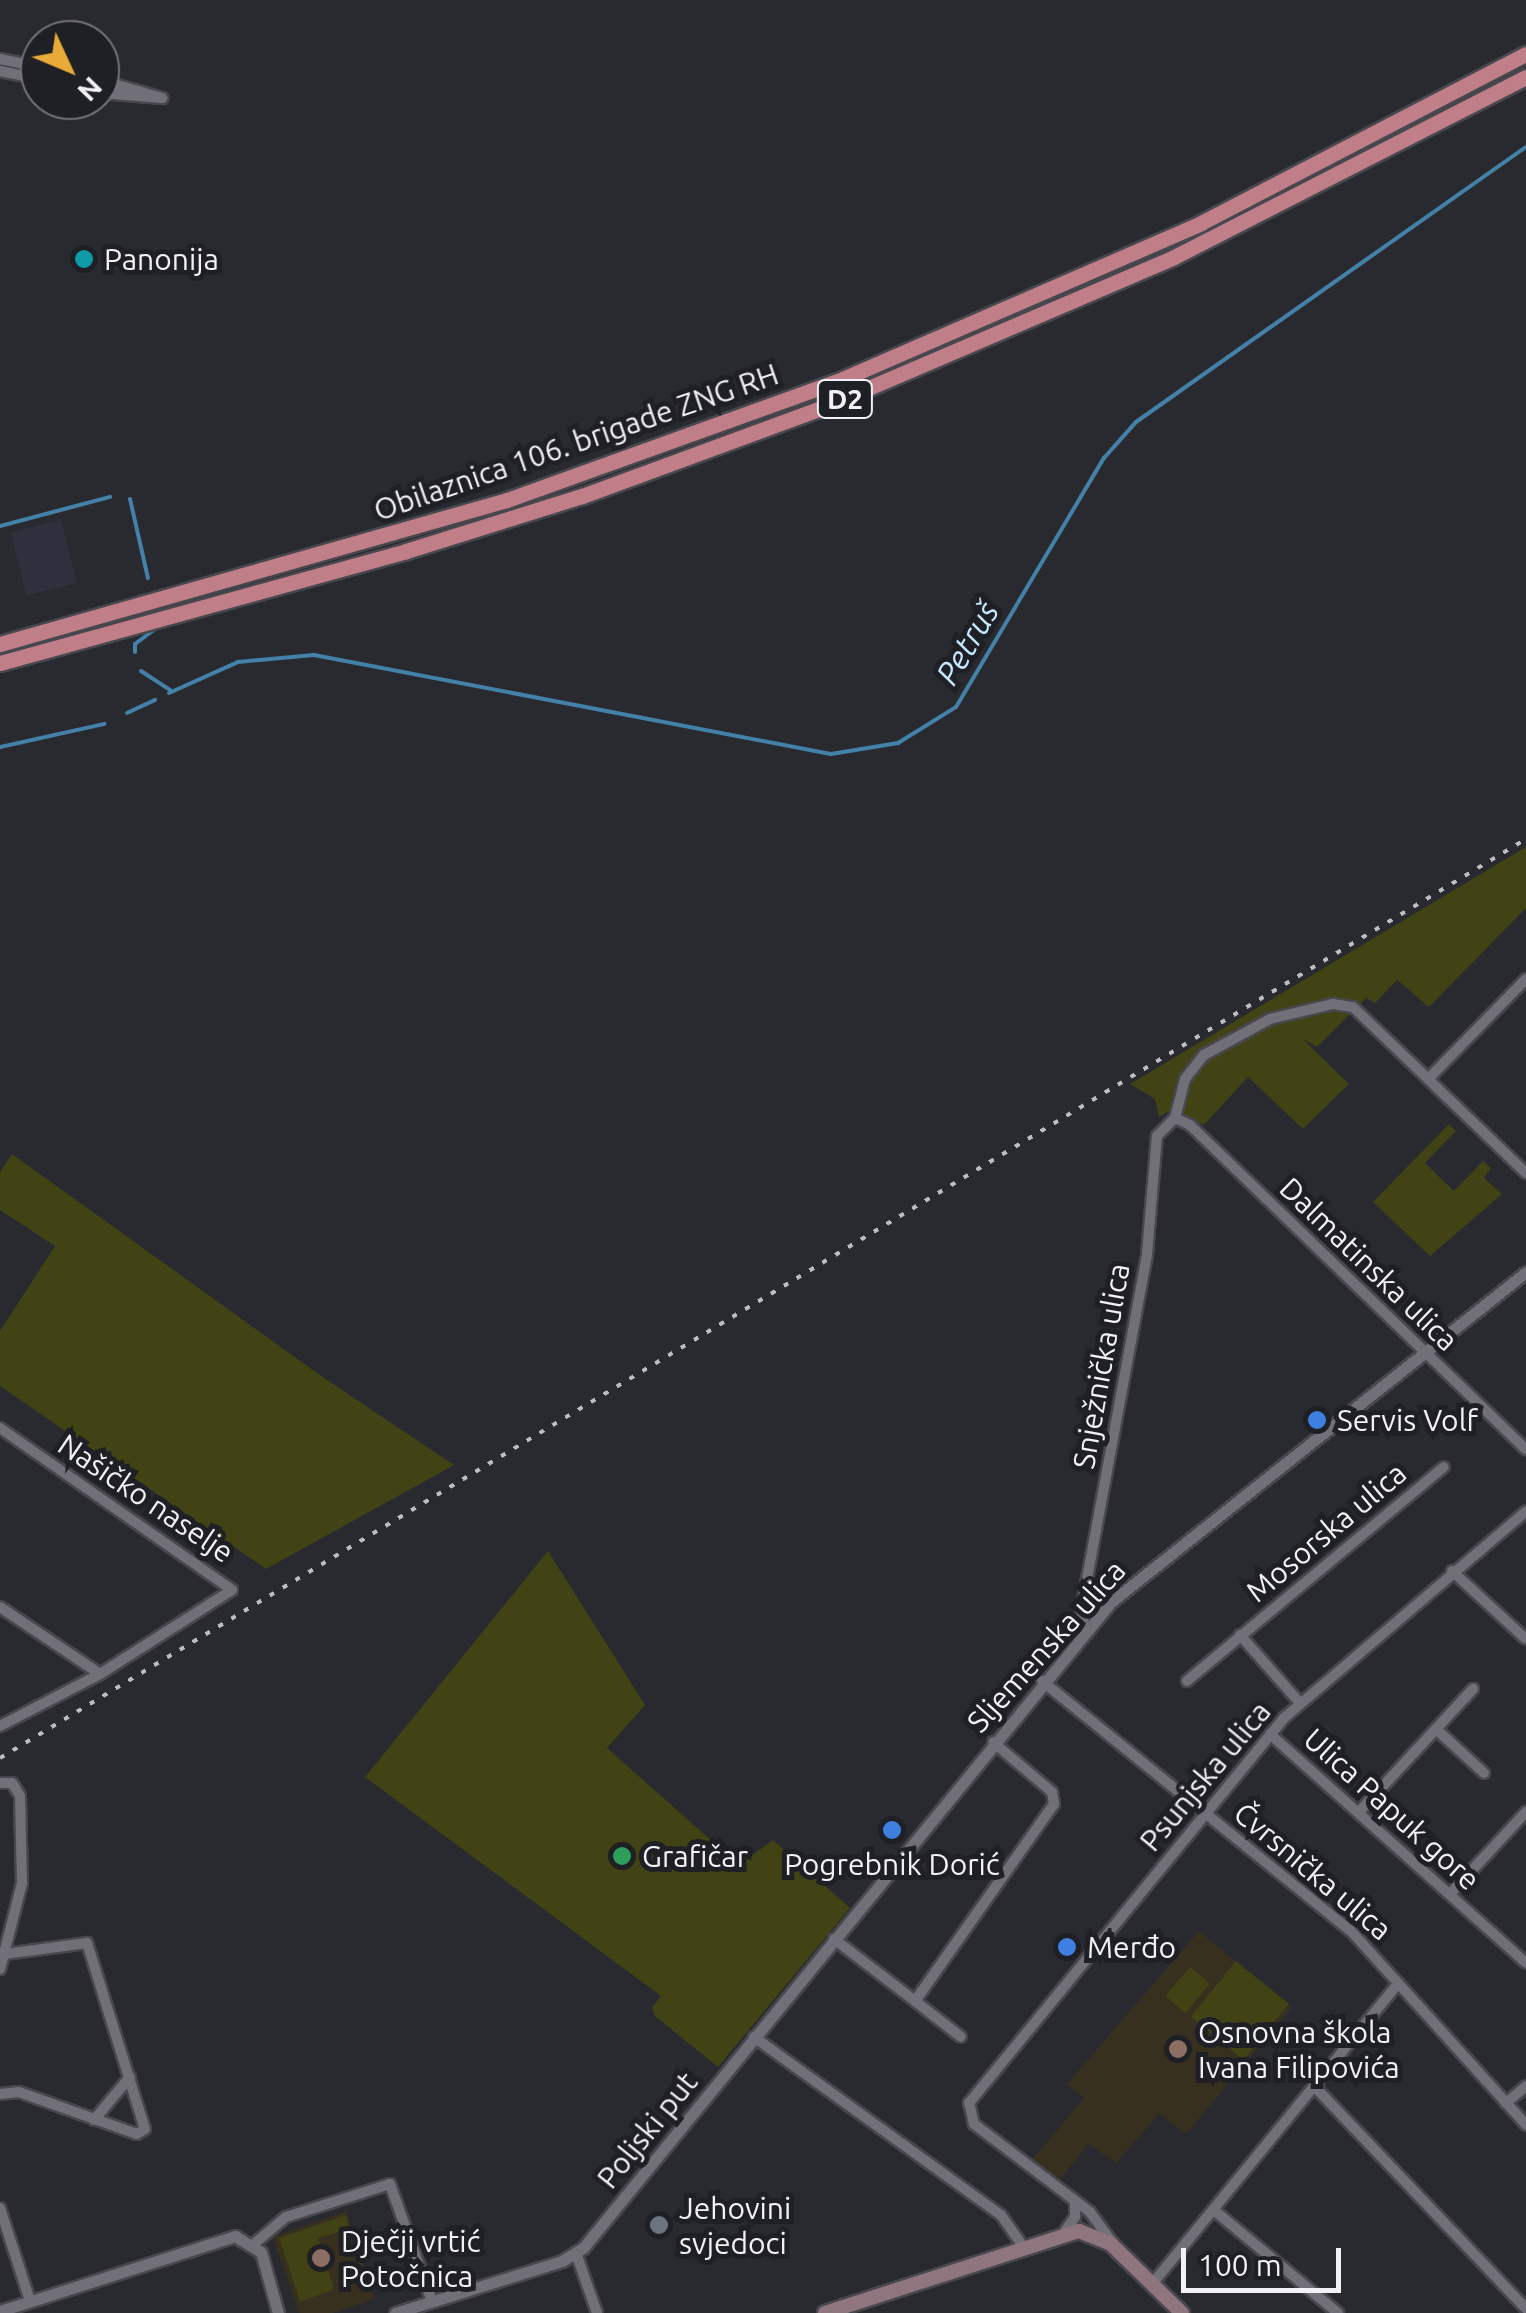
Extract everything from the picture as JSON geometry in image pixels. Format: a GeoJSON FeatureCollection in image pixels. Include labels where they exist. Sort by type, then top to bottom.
{"type":"FeatureCollection","features":[{"type":"Feature","properties":{"kind":"highway","name":"Obilaznica 106. brigade ZNG RH"},"geometry":{"type":"LineString","coordinates":[[0,644],[507,500],[844,378],[1201,223],[1526,54]]}},
{"type":"Feature","properties":{"kind":"highway","name":"Obilaznica 106. brigade ZNG RH"},"geometry":{"type":"LineString","coordinates":[[0,662],[406,551],[582,496],[829,405],[1192,249],[1526,76]]}},
{"type":"Feature","properties":{"kind":"main road"},"geometry":{"type":"LineString","coordinates":[[825,2313],[1062,2234],[1090,2233],[1117,2250],[1154,2283],[1174,2310]]}},
{"type":"Feature","properties":{"kind":"street"},"geometry":{"type":"LineString","coordinates":[[120,86],[162,98],[120,95]]}},
{"type":"Feature","properties":{"kind":"street"},"geometry":{"type":"LineString","coordinates":[[1428,1079],[1526,979]]}},
{"type":"Feature","properties":{"kind":"street","name":"Snježnička ulica"},"geometry":{"type":"LineString","coordinates":[[1086,1630],[1081,1611],[1147,1254],[1157,1136],[1174,1118],[1185,1080],[1204,1055],[1270,1019],[1334,1004],[1353,1006],[1524,1167]]}},
{"type":"Feature","properties":{"kind":"street","name":"Dalmatinska ulica"},"geometry":{"type":"LineString","coordinates":[[1174,1118],[1190,1125],[1526,1450]]}},
{"type":"Feature","properties":{"kind":"street","name":"Sljemenska ulica"},"geometry":{"type":"LineString","coordinates":[[754,2037],[1042,1681],[1122,1591],[1526,1272]]}},
{"type":"Feature","properties":{"kind":"street","name":"Našičko naselje"},"geometry":{"type":"LineString","coordinates":[[0,1428],[230,1586],[224,1599],[100,1674],[0,1726]]}},
{"type":"Feature","properties":{"kind":"street","name":"Mosorska ulica"},"geometry":{"type":"LineString","coordinates":[[1187,1681],[1444,1467]]}},
{"type":"Feature","properties":{"kind":"street","name":"Psunjska ulica"},"geometry":{"type":"LineString","coordinates":[[1074,2200],[968,2115],[973,2096],[1270,1734],[1300,1703],[1526,1511]]}},
{"type":"Feature","properties":{"kind":"street"},"geometry":{"type":"LineString","coordinates":[[1452,1571],[1526,1639]]}},
{"type":"Feature","properties":{"kind":"street"},"geometry":{"type":"LineString","coordinates":[[0,1608],[100,1674]]}},
{"type":"Feature","properties":{"kind":"street","name":"Mosorska ulica"},"geometry":{"type":"LineString","coordinates":[[1240,1636],[1300,1703]]}},
{"type":"Feature","properties":{"kind":"street","name":"Čvrsnička ulica"},"geometry":{"type":"LineString","coordinates":[[1042,1681],[1351,1931],[1526,2125]]}},
{"type":"Feature","properties":{"kind":"street"},"geometry":{"type":"LineString","coordinates":[[1359,1812],[1473,1689]]}},
{"type":"Feature","properties":{"kind":"street"},"geometry":{"type":"LineString","coordinates":[[1436,1729],[1484,1773]]}},
{"type":"Feature","properties":{"kind":"street","name":"Ulica Papuk gore"},"geometry":{"type":"LineString","coordinates":[[1270,1734],[1526,1963]]}},
{"type":"Feature","properties":{"kind":"street"},"geometry":{"type":"LineString","coordinates":[[916,2001],[1054,1804],[1052,1792],[992,1742]]}},
{"type":"Feature","properties":{"kind":"street"},"geometry":{"type":"LineString","coordinates":[[0,1782],[15,1785],[21,1802],[22,1883],[0,1968]]}},
{"type":"Feature","properties":{"kind":"street"},"geometry":{"type":"LineString","coordinates":[[1450,1894],[1526,1812]]}},
{"type":"Feature","properties":{"kind":"street"},"geometry":{"type":"LineString","coordinates":[[834,1939],[961,2038]]}},
{"type":"Feature","properties":{"kind":"street"},"geometry":{"type":"LineString","coordinates":[[0,2094],[18,2092],[94,2120],[144,2132],[87,1942],[5,1954]]}},
{"type":"Feature","properties":{"kind":"street"},"geometry":{"type":"LineString","coordinates":[[1154,2283],[1398,1984]]}},
{"type":"Feature","properties":{"kind":"street"},"geometry":{"type":"LineString","coordinates":[[754,2037],[1001,2215],[1023,2246]]}},
{"type":"Feature","properties":{"kind":"street","name":"Poljski put"},"geometry":{"type":"LineString","coordinates":[[576,2253],[754,2037]]}},
{"type":"Feature","properties":{"kind":"street"},"geometry":{"type":"LineString","coordinates":[[94,2120],[130,2077]]}},
{"type":"Feature","properties":{"kind":"street"},"geometry":{"type":"LineString","coordinates":[[1314,2086],[1526,2309]]}},
{"type":"Feature","properties":{"kind":"street"},"geometry":{"type":"LineString","coordinates":[[1506,2103],[1526,2086]]}},
{"type":"Feature","properties":{"kind":"street"},"geometry":{"type":"LineString","coordinates":[[254,2243],[286,2217],[390,2184],[432,2302]]}},
{"type":"Feature","properties":{"kind":"street"},"geometry":{"type":"LineString","coordinates":[[1062,2234],[1075,2217],[1074,2200]]}},
{"type":"Feature","properties":{"kind":"street"},"geometry":{"type":"LineString","coordinates":[[1074,2200],[1117,2250]]}},
{"type":"Feature","properties":{"kind":"street"},"geometry":{"type":"LineString","coordinates":[[0,2208],[30,2301]]}},
{"type":"Feature","properties":{"kind":"street"},"geometry":{"type":"LineString","coordinates":[[1214,2211],[1338,2313]]}},
{"type":"Feature","properties":{"kind":"street"},"geometry":{"type":"LineString","coordinates":[[0,2312],[230,2237],[254,2243]]}},
{"type":"Feature","properties":{"kind":"street"},"geometry":{"type":"LineString","coordinates":[[254,2243],[278,2313]]}},
{"type":"Feature","properties":{"kind":"street"},"geometry":{"type":"LineString","coordinates":[[397,2313],[576,2253],[598,2313]]}},
{"type":"Feature","properties":{"kind":"shaded area"},"geometry":{"type":"Polygon","coordinates":[[[61,520],[77,583],[26,596],[11,533],[61,520]]]}},
{"type":"Feature","properties":{"kind":"shaded area"},"geometry":{"type":"Polygon","coordinates":[[[1526,847],[1526,908],[1429,1007],[1397,980],[1375,1003],[1366,998],[1317,1047],[1302,1038],[1349,1084],[1303,1129],[1248,1077],[1204,1125],[1173,1109],[1159,1117],[1155,1099],[1130,1084],[1526,847]]]}},
{"type":"Feature","properties":{"kind":"shaded area"},"geometry":{"type":"Polygon","coordinates":[[[1449,1124],[1456,1131],[1425,1163],[1454,1191],[1483,1161],[1491,1168],[1484,1178],[1502,1194],[1430,1256],[1373,1202],[1449,1124]]]}},
{"type":"Feature","properties":{"kind":"shaded area"},"geometry":{"type":"Polygon","coordinates":[[[12,1154],[324,1378],[454,1465],[266,1569],[0,1386],[0,1331],[55,1246],[0,1210],[0,1172],[12,1154]]]}},
{"type":"Feature","properties":{"kind":"shaded area"},"geometry":{"type":"Polygon","coordinates":[[[548,1551],[645,1705],[607,1748],[739,1865],[773,1840],[850,1908],[718,2067],[655,2016],[652,2008],[661,1996],[365,1777],[548,1551]]]}},
{"type":"Feature","properties":{"kind":"shaded area","name":"Osnovna škola Ivana Filipovića"},"geometry":{"type":"Polygon","coordinates":[[[1199,1931],[1292,2007],[1186,2134],[1159,2114],[1116,2163],[1088,2144],[1059,2181],[1032,2160],[1084,2098],[1067,2084],[1199,1931]]]}},
{"type":"Feature","properties":{"kind":"shaded area"},"geometry":{"type":"Polygon","coordinates":[[[1236,1961],[1289,2004],[1244,2060],[1191,2017],[1236,1961]]]}},
{"type":"Feature","properties":{"kind":"shaded area"},"geometry":{"type":"Polygon","coordinates":[[[1190,1967],[1210,1984],[1185,2013],[1166,1996],[1190,1967]]]}},
{"type":"Feature","properties":{"kind":"shaded area","name":"Dječji vrtić Potočnica"},"geometry":{"type":"Polygon","coordinates":[[[346,2211],[375,2299],[333,2313],[299,2313],[273,2237],[346,2211]]]}},
{"type":"Feature","properties":{"kind":"shaded area"},"geometry":{"type":"Polygon","coordinates":[[[346,2215],[349,2229],[318,2238],[334,2289],[300,2302],[279,2238],[346,2215]]]}},
{"type":"Feature","properties":{"kind":"waterway","name":"Petruš"},"geometry":{"type":"LineString","coordinates":[[169,693],[238,662],[314,655],[831,754],[898,743],[956,707],[1104,458],[1136,422],[1526,147]]}},
{"type":"Feature","properties":{"kind":"waterway"},"geometry":{"type":"LineString","coordinates":[[0,526],[110,497]]}},
{"type":"Feature","properties":{"kind":"waterway"},"geometry":{"type":"LineString","coordinates":[[130,499],[148,578]]}},
{"type":"Feature","properties":{"kind":"waterway"},"geometry":{"type":"LineString","coordinates":[[135,652],[135,644],[156,628]]}},
{"type":"Feature","properties":{"kind":"waterway"},"geometry":{"type":"LineString","coordinates":[[141,671],[170,690]]}},
{"type":"Feature","properties":{"kind":"waterway","name":"Petruš"},"geometry":{"type":"LineString","coordinates":[[127,713],[155,700]]}},
{"type":"Feature","properties":{"kind":"waterway","name":"Petruš"},"geometry":{"type":"LineString","coordinates":[[0,747],[104,724]]}},
{"type":"Feature","properties":{"kind":"railway"},"geometry":{"type":"LineString","coordinates":[[0,1758],[1526,839]]}},
{"type":"Feature","properties":{"kind":"place","name":"Panonija"},"geometry":{"type":"Point","coordinates":[84,259]}},
{"type":"Feature","properties":{"kind":"place","name":"Servis Volf"},"geometry":{"type":"Point","coordinates":[1317,1420]}},
{"type":"Feature","properties":{"kind":"place","name":"Pogrebnik Dorić"},"geometry":{"type":"Point","coordinates":[892,1830]}},
{"type":"Feature","properties":{"kind":"place","name":"Grafičar"},"geometry":{"type":"Point","coordinates":[622,1856]}},
{"type":"Feature","properties":{"kind":"place","name":"Merđo"},"geometry":{"type":"Point","coordinates":[1067,1947]}},
{"type":"Feature","properties":{"kind":"place","name":"Osnovna škola Ivana Filipovića"},"geometry":{"type":"Point","coordinates":[1178,2049]}},
{"type":"Feature","properties":{"kind":"place","name":"Jehovini svjedoci"},"geometry":{"type":"Point","coordinates":[659,2225]}},
{"type":"Feature","properties":{"kind":"place","name":"Dječji vrtić Potočnica"},"geometry":{"type":"Point","coordinates":[321,2258]}}]}
